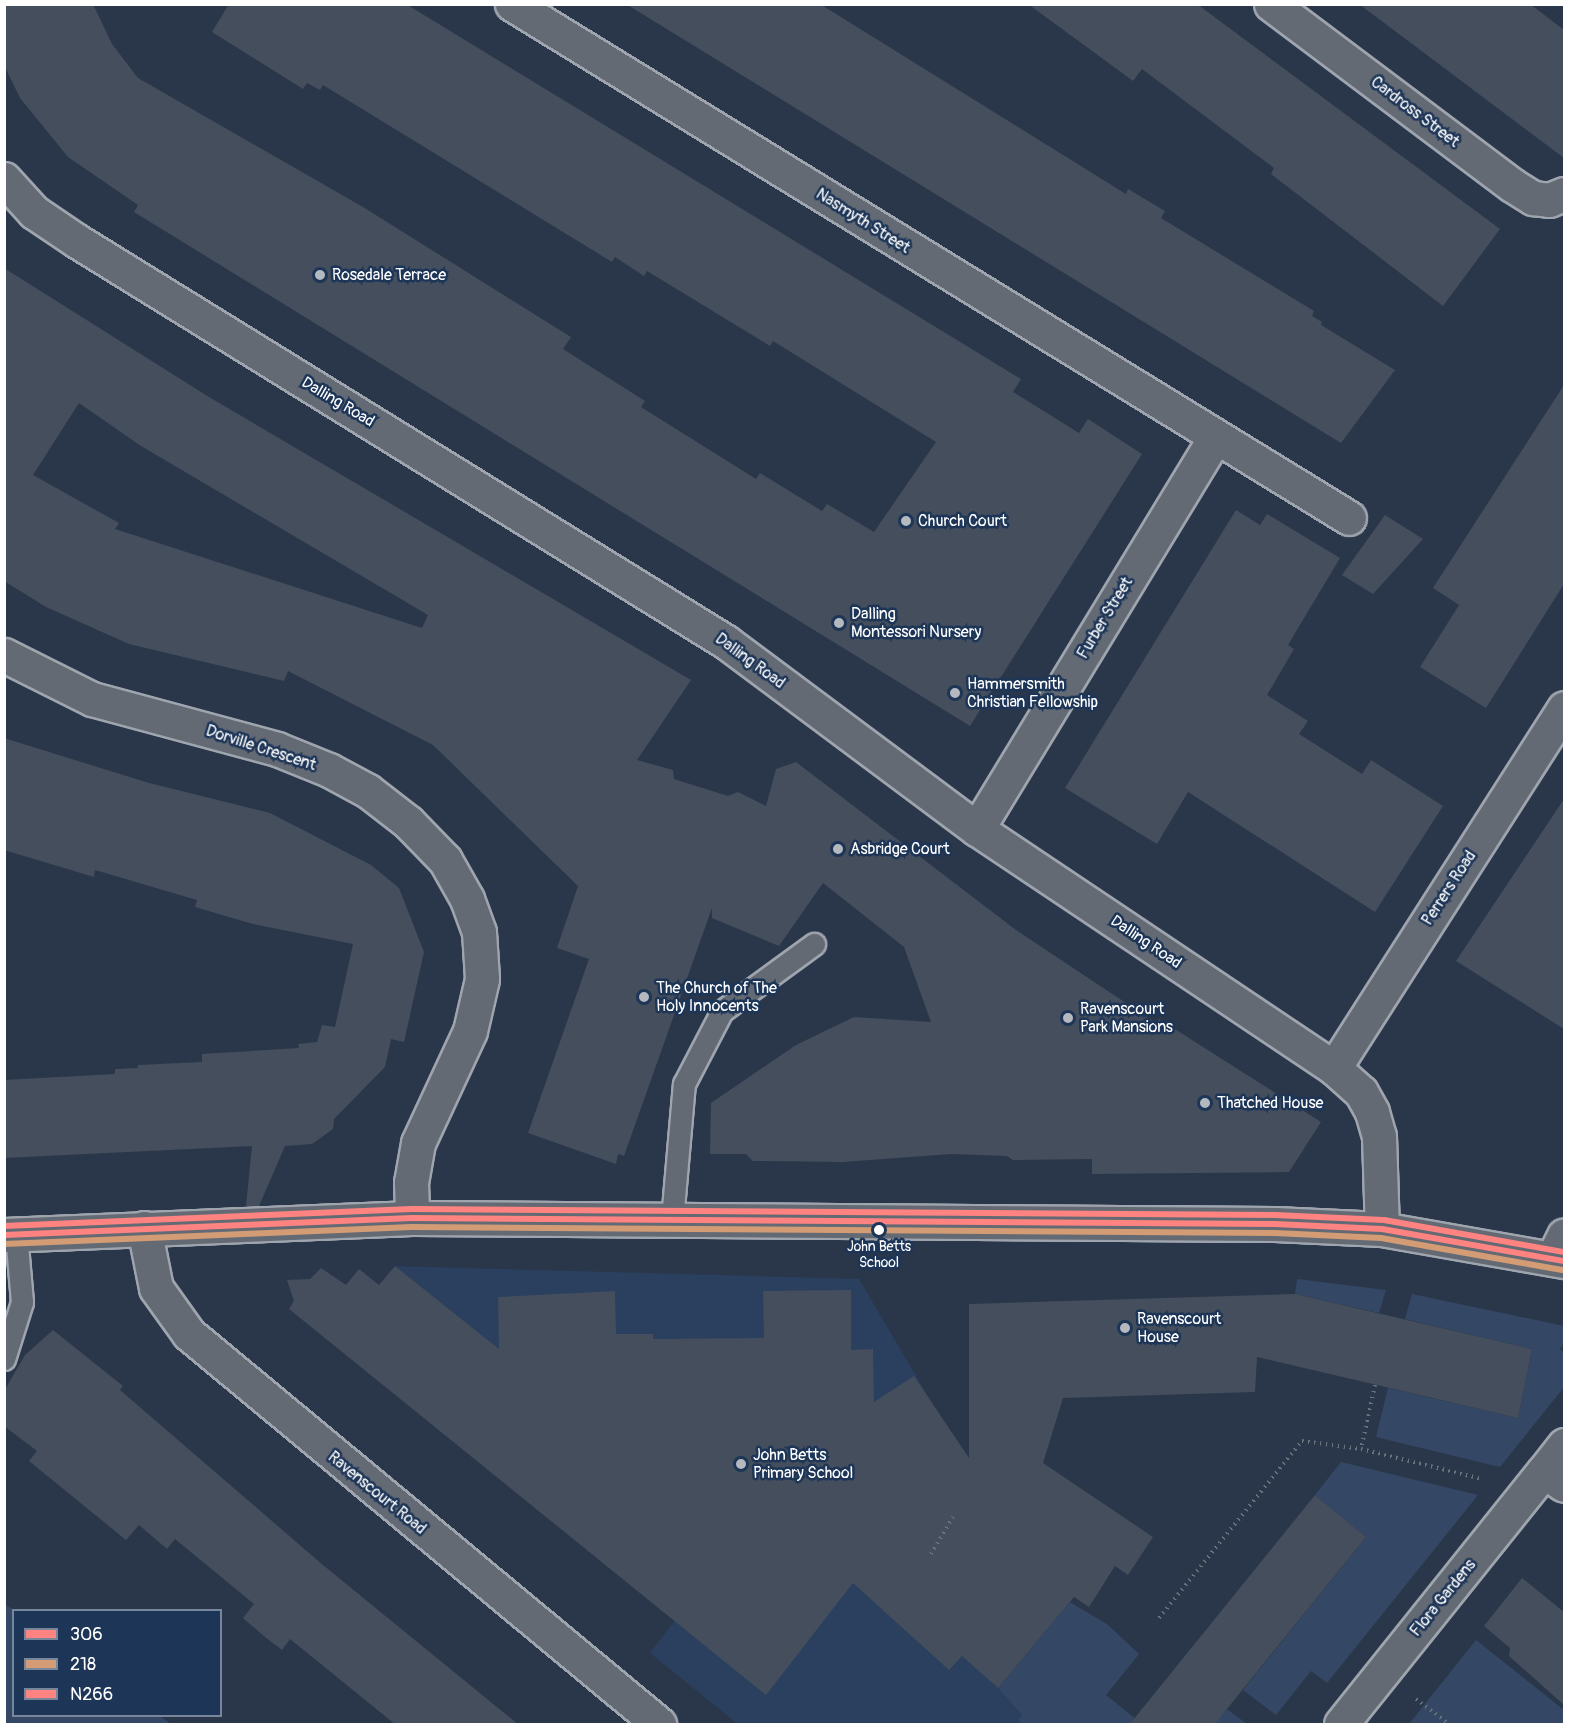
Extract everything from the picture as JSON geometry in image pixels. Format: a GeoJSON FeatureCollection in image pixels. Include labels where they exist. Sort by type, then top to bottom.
{"type":"FeatureCollection","features":[{"type":"Feature","properties":{"kind":"street","name":"Nasmyth Street"},"geometry":{"type":"LineString","coordinates":[[512,4],[1215,438],[1349,518]]}},
{"type":"Feature","properties":{"kind":"street","name":"Cardross Street"},"geometry":{"type":"LineString","coordinates":[[1271,4],[1519,189],[1533,198],[1549,200],[1564,194]]}},
{"type":"Feature","properties":{"kind":"street","name":"Dalling Road"},"geometry":{"type":"LineString","coordinates":[[4,179],[34,212],[77,241],[726,642],[977,829],[1334,1068],[1361,1092],[1372,1112],[1379,1136],[1382,1229]]}},
{"type":"Feature","properties":{"kind":"street","name":"Furber Street"},"geometry":{"type":"LineString","coordinates":[[977,829],[1215,438]]}},
{"type":"Feature","properties":{"kind":"street","name":"Dorville Crescent"},"geometry":{"type":"LineString","coordinates":[[4,655],[92,699],[277,749],[329,770],[368,791],[421,835],[445,861],[467,899],[479,932],[482,979],[470,1031],[418,1143],[411,1182],[412,1218]]}},
{"type":"Feature","properties":{"kind":"street","name":"Perrers Road"},"geometry":{"type":"LineString","coordinates":[[1334,1068],[1564,708]]}},
{"type":"Feature","properties":{"kind":"street"},"geometry":{"type":"LineString","coordinates":[[10,1235],[412,1218],[1275,1224],[1382,1229],[1561,1251]]}},
{"type":"Feature","properties":{"kind":"street","name":"Ravenscourt Road"},"geometry":{"type":"LineString","coordinates":[[144,1228],[156,1288],[164,1304],[196,1341],[659,1725]]}},
{"type":"Feature","properties":{"kind":"street","name":"Flora Gardens"},"geometry":{"type":"LineString","coordinates":[[1341,1725],[1546,1482],[1564,1445]]}},
{"type":"Feature","properties":{"kind":"lane"},"geometry":{"type":"LineString","coordinates":[[672,1220],[684,1084],[722,1011],[814,944]]}},
{"type":"Feature","properties":{"kind":"lane"},"geometry":{"type":"LineString","coordinates":[[4,1359],[22,1302],[10,1235]]}},
{"type":"Feature","properties":{"kind":"path"},"geometry":{"type":"LineString","coordinates":[[1361,1449],[1376,1385]]}},
{"type":"Feature","properties":{"kind":"path"},"geometry":{"type":"LineString","coordinates":[[1160,1618],[1302,1441],[1361,1449],[1546,1482]]}},
{"type":"Feature","properties":{"kind":"path"},"geometry":{"type":"LineString","coordinates":[[931,1554],[952,1517]]}},
{"type":"Feature","properties":{"kind":"shaded area","name":"John Betts Primary School"},"geometry":{"type":"Polygon","coordinates":[[[395,1266],[859,1279],[929,1398],[791,1499],[998,1688],[1022,1715],[1018,1721],[1022,1724],[738,1724],[650,1653],[737,1540],[395,1266]]]}},
{"type":"Feature","properties":{"kind":"shaded area"},"geometry":{"type":"Polygon","coordinates":[[[1297,1279],[1386,1290],[1379,1313],[1295,1294],[1297,1279]]]}},
{"type":"Feature","properties":{"kind":"shaded area"},"geometry":{"type":"Polygon","coordinates":[[[1412,1294],[1564,1326],[1564,1343],[1560,1349],[1564,1353],[1564,1387],[1500,1467],[1376,1437],[1388,1388],[1518,1418],[1532,1349],[1405,1319],[1412,1294]]]}},
{"type":"Feature","properties":{"kind":"shaded area"},"geometry":{"type":"Polygon","coordinates":[[[1341,1462],[1478,1495],[1327,1683],[1311,1671],[1276,1715],[1243,1690],[1366,1537],[1315,1495],[1341,1462]]]}},
{"type":"Feature","properties":{"kind":"shaded area"},"geometry":{"type":"Polygon","coordinates":[[[1070,1602],[1108,1625],[1139,1654],[1106,1695],[1142,1724],[1022,1724],[1018,1721],[1022,1715],[998,1688],[1070,1602]]]}},
{"type":"Feature","properties":{"kind":"shaded area"},"geometry":{"type":"Polygon","coordinates":[[[4,1604],[12,1609],[12,1717],[161,1717],[171,1724],[5,1724],[4,1604]]]}},
{"type":"Feature","properties":{"kind":"shaded area"},"geometry":{"type":"Polygon","coordinates":[[[1476,1640],[1564,1710],[1564,1724],[1409,1724],[1476,1640]]]}},
{"type":"Feature","properties":{"kind":"shaded area"},"geometry":{"type":"Polygon","coordinates":[[[1227,1709],[1247,1724],[1214,1724],[1227,1709]]]}},
{"type":"Feature","properties":{"kind":"building"},"geometry":{"type":"Polygon","coordinates":[[[4,4],[93,4],[112,44],[138,78],[363,207],[571,337],[563,349],[645,401],[641,407],[756,479],[760,473],[822,511],[827,504],[874,532],[936,442],[773,341],[770,346],[647,271],[644,276],[615,257],[612,262],[323,85],[320,90],[307,83],[303,89],[212,32],[229,4],[406,4],[1021,379],[1013,392],[1079,433],[1088,419],[1142,454],[970,726],[134,212],[138,205],[68,157],[20,98],[4,65],[4,4]]]}},
{"type":"Feature","properties":{"kind":"building"},"geometry":{"type":"Polygon","coordinates":[[[626,4],[820,4],[1126,194],[1128,189],[1165,211],[1161,218],[1314,311],[1312,316],[1322,322],[1321,325],[1395,370],[1341,443],[626,4]]]}},
{"type":"Feature","properties":{"kind":"building"},"geometry":{"type":"Polygon","coordinates":[[[1028,4],[1197,4],[1500,229],[1443,306],[1271,174],[1274,168],[1142,69],[1133,81],[1028,4]]]}},
{"type":"Feature","properties":{"kind":"building"},"geometry":{"type":"Polygon","coordinates":[[[1359,4],[1530,4],[1564,30],[1564,158],[1359,4]]]}},
{"type":"Feature","properties":{"kind":"building"},"geometry":{"type":"Polygon","coordinates":[[[4,268],[209,397],[691,680],[637,760],[673,770],[674,779],[728,796],[738,792],[766,806],[776,769],[796,762],[1016,930],[1156,1023],[1159,1019],[1321,1122],[1289,1172],[1092,1174],[1092,1159],[1013,1160],[1007,1156],[951,1154],[843,1162],[753,1161],[746,1154],[710,1154],[711,1103],[796,1045],[854,1017],[931,1022],[904,947],[823,883],[779,946],[712,918],[712,908],[624,1156],[618,1154],[616,1164],[528,1133],[589,959],[557,948],[578,886],[433,745],[288,671],[284,681],[129,644],[46,607],[4,581],[4,268]],[[79,403],[33,475],[119,523],[115,529],[422,628],[428,615],[141,446],[79,403]]]}},
{"type":"Feature","properties":{"kind":"building"},"geometry":{"type":"Polygon","coordinates":[[[1564,385],[1564,584],[1486,708],[1420,667],[1459,605],[1433,588],[1564,385]]]}},
{"type":"Feature","properties":{"kind":"building"},"geometry":{"type":"Polygon","coordinates":[[[1236,510],[1260,525],[1267,514],[1340,558],[1288,645],[1294,649],[1267,695],[1308,721],[1299,734],[1362,774],[1371,760],[1443,806],[1375,912],[1188,792],[1157,844],[1065,788],[1236,510]]]}},
{"type":"Feature","properties":{"kind":"building"},"geometry":{"type":"Polygon","coordinates":[[[1385,515],[1423,539],[1373,594],[1342,575],[1385,515]]]}},
{"type":"Feature","properties":{"kind":"building"},"geometry":{"type":"Polygon","coordinates":[[[4,738],[149,783],[270,813],[371,865],[399,888],[424,952],[404,1042],[391,1039],[385,1067],[334,1119],[333,1129],[312,1144],[285,1146],[259,1206],[246,1206],[252,1146],[4,1158],[4,1080],[115,1074],[115,1069],[138,1068],[138,1065],[202,1062],[202,1054],[299,1048],[298,1044],[317,1042],[322,1025],[335,1027],[353,944],[253,924],[195,907],[197,900],[95,870],[94,877],[4,850],[4,738]]]}},
{"type":"Feature","properties":{"kind":"building"},"geometry":{"type":"Polygon","coordinates":[[[1564,799],[1564,1029],[1456,961],[1564,799]]]}},
{"type":"Feature","properties":{"kind":"building"},"geometry":{"type":"Polygon","coordinates":[[[395,1266],[499,1349],[498,1297],[615,1291],[616,1334],[653,1334],[653,1339],[764,1338],[763,1291],[851,1290],[851,1350],[873,1349],[874,1402],[914,1376],[969,1458],[969,1304],[1295,1294],[1532,1349],[1518,1418],[1257,1357],[1255,1392],[1063,1398],[1043,1463],[1153,1537],[1128,1575],[1115,1566],[1089,1607],[1074,1597],[998,1688],[962,1656],[949,1670],[853,1583],[766,1695],[289,1309],[294,1301],[287,1280],[310,1279],[321,1268],[346,1285],[359,1269],[379,1285],[395,1266]]]}},
{"type":"Feature","properties":{"kind":"building"},"geometry":{"type":"Polygon","coordinates":[[[53,1330],[123,1386],[120,1390],[323,1565],[519,1725],[396,1725],[290,1639],[282,1650],[265,1637],[243,1618],[254,1604],[175,1539],[167,1549],[139,1525],[126,1540],[29,1461],[37,1451],[4,1426],[4,1391],[25,1355],[53,1330]]]}},
{"type":"Feature","properties":{"kind":"building"},"geometry":{"type":"Polygon","coordinates":[[[1315,1495],[1366,1537],[1227,1709],[1214,1725],[1129,1725],[1315,1495]]]}},
{"type":"Feature","properties":{"kind":"building"},"geometry":{"type":"Polygon","coordinates":[[[1522,1578],[1564,1612],[1564,1705],[1509,1656],[1510,1648],[1484,1626],[1522,1578]]]}},
{"type":"Feature","properties":{"kind":"transit line","name":"N266"},"geometry":{"type":"LineString","coordinates":[[4,1226],[412,1209],[1275,1215],[1384,1220],[1564,1252]]}},
{"type":"Feature","properties":{"kind":"transit line","name":"306"},"geometry":{"type":"LineString","coordinates":[[4,1235],[412,1218],[1275,1224],[1382,1229],[1564,1261]]}},
{"type":"Feature","properties":{"kind":"transit line","name":"218"},"geometry":{"type":"LineString","coordinates":[[4,1244],[412,1227],[1275,1233],[1381,1238],[1562,1270]]}},
{"type":"Feature","properties":{"kind":"place","name":"Rosedale Terrace"},"geometry":{"type":"Point","coordinates":[320,275]}},
{"type":"Feature","properties":{"kind":"place","name":"Church Court"},"geometry":{"type":"Point","coordinates":[906,521]}},
{"type":"Feature","properties":{"kind":"place","name":"Dalling Montessori Nursery"},"geometry":{"type":"Point","coordinates":[839,623]}},
{"type":"Feature","properties":{"kind":"place","name":"Hammersmith Christian Fellowship"},"geometry":{"type":"Point","coordinates":[955,693]}},
{"type":"Feature","properties":{"kind":"place","name":"Asbridge Court"},"geometry":{"type":"Point","coordinates":[838,849]}},
{"type":"Feature","properties":{"kind":"place","name":"The Church of The Holy Innocents"},"geometry":{"type":"Point","coordinates":[644,997]}},
{"type":"Feature","properties":{"kind":"place","name":"Ravenscourt Park Mansions"},"geometry":{"type":"Point","coordinates":[1068,1018]}},
{"type":"Feature","properties":{"kind":"place","name":"Thatched House"},"geometry":{"type":"Point","coordinates":[1205,1103]}},
{"type":"Feature","properties":{"kind":"place","name":"John Betts School"},"geometry":{"type":"Point","coordinates":[879,1230]}},
{"type":"Feature","properties":{"kind":"place","name":"Ravenscourt House"},"geometry":{"type":"Point","coordinates":[1125,1328]}},
{"type":"Feature","properties":{"kind":"place","name":"John Betts Primary School"},"geometry":{"type":"Point","coordinates":[741,1464]}}]}
